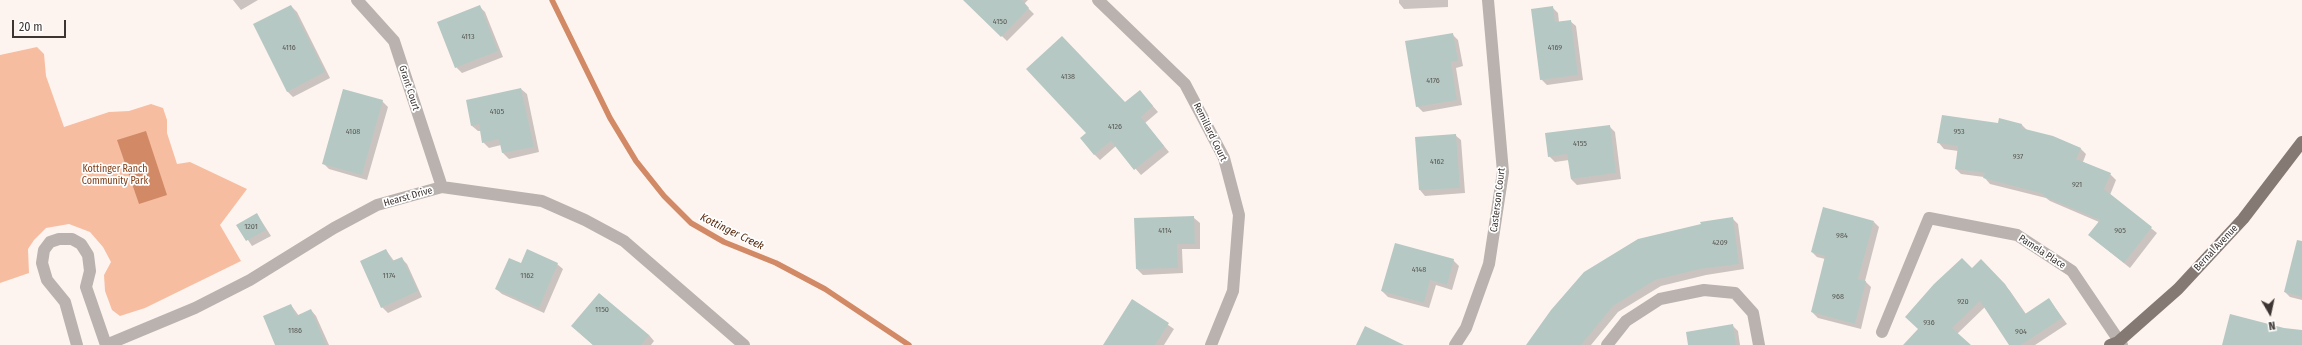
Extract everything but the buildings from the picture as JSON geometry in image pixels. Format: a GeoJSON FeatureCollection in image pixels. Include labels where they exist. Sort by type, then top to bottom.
{"type":"FeatureCollection","features":[{"type":"Feature","properties":{"kind":"main road","name":"Bernal Avenue"},"geometry":{"type":"LineString","coordinates":[[2117,344],[2178,289],[2243,219],[2302,142]]}},
{"type":"Feature","properties":{"kind":"street","name":"Grant Court"},"geometry":{"type":"LineString","coordinates":[[357,0],[394,41],[442,187]]}},
{"type":"Feature","properties":{"kind":"street","name":"Remillard Court"},"geometry":{"type":"LineString","coordinates":[[1098,0],[1185,84],[1224,158],[1239,215],[1233,291],[1211,345]]}},
{"type":"Feature","properties":{"kind":"street","name":"Casterson Court"},"geometry":{"type":"LineString","coordinates":[[1455,345],[1466,328],[1489,264],[1503,172],[1488,0]]}},
{"type":"Feature","properties":{"kind":"street","name":"Hearst Drive"},"geometry":{"type":"LineString","coordinates":[[106,345],[195,308],[250,280],[334,228],[377,205],[442,187],[542,201],[585,220],[624,241],[744,345]]}},
{"type":"Feature","properties":{"kind":"street","name":"Pamela Place"},"geometry":{"type":"LineString","coordinates":[[1882,332],[1929,218],[2016,235],[2072,271],[2117,344]]}},
{"type":"Feature","properties":{"kind":"street"},"geometry":{"type":"LineString","coordinates":[[78,345],[65,302],[47,280],[42,263],[44,250],[50,242],[59,239],[72,239],[81,244],[88,255],[90,271],[86,287],[106,345]]}},
{"type":"Feature","properties":{"kind":"street"},"geometry":{"type":"LineString","coordinates":[[1607,345],[1626,321],[1660,299],[1704,290],[1735,293],[1753,313],[1759,345]]}},
{"type":"Feature","properties":{"kind":"green space","name":"Kottinger Ranch Community Park"},"geometry":{"type":"Polygon","coordinates":[[[37,47],[44,54],[46,76],[64,127],[109,112],[129,111],[151,104],[163,108],[167,120],[167,133],[177,164],[190,162],[247,189],[220,225],[241,261],[145,308],[120,316],[112,310],[105,291],[104,275],[111,262],[103,247],[90,232],[69,224],[46,228],[34,240],[28,249],[29,273],[0,283],[0,55],[37,47]]]}},
{"type":"Feature","properties":{"kind":"shaded area"},"geometry":{"type":"Polygon","coordinates":[[[146,131],[167,195],[139,204],[117,140],[146,131]]]}},
{"type":"Feature","properties":{"kind":"waterway","name":"Kottinger Creek"},"geometry":{"type":"LineString","coordinates":[[552,0],[610,118],[636,161],[664,196],[691,223],[724,242],[776,263],[825,289],[909,345]]}}]}
